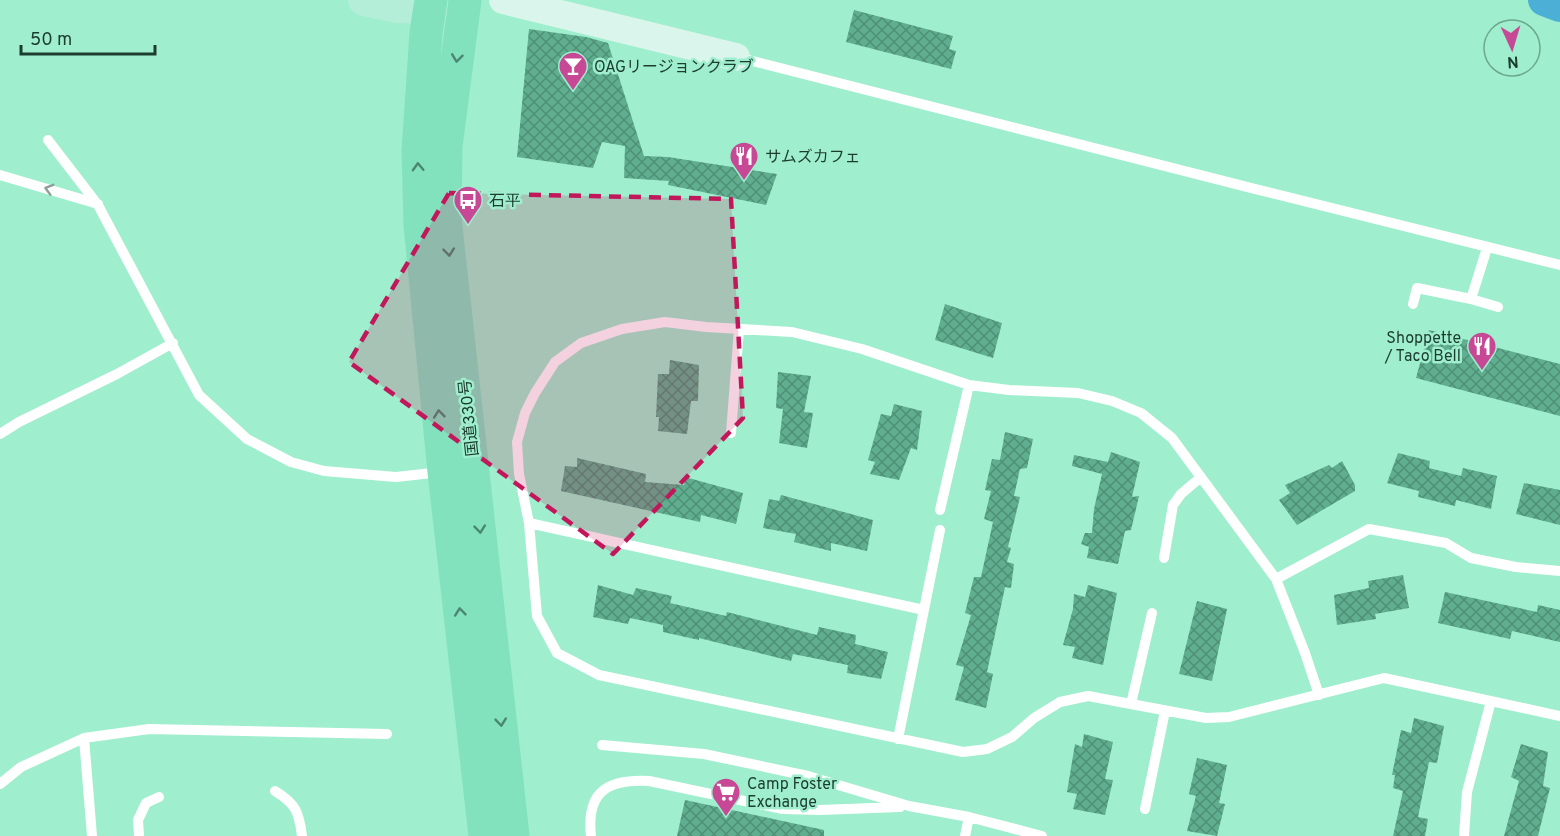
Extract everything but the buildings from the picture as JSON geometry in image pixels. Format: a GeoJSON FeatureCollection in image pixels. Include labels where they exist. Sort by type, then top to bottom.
{"type":"FeatureCollection","features":[{"type":"Feature","properties":{"kind":"highway","name":"国道330号"},"geometry":{"type":"LineString","coordinates":[[465,0],[446,146],[445,218],[459,471],[485,836]]}},
{"type":"Feature","properties":{"kind":"highway","name":"国道330号"},"geometry":{"type":"LineString","coordinates":[[436,3],[418,151],[420,225],[513,836]]}},
{"type":"Feature","properties":{"kind":"main road"},"geometry":{"type":"LineString","coordinates":[[364,0],[398,7],[436,3]]}},
{"type":"Feature","properties":{"kind":"street"},"geometry":{"type":"LineString","coordinates":[[503,0],[736,57]]}},
{"type":"Feature","properties":{"kind":"lane"},"geometry":{"type":"LineString","coordinates":[[736,57],[1560,265]]}},
{"type":"Feature","properties":{"kind":"lane"},"geometry":{"type":"LineString","coordinates":[[48,140],[98,205],[199,395],[247,439],[291,462],[324,471],[396,477],[459,471]]}},
{"type":"Feature","properties":{"kind":"lane"},"geometry":{"type":"LineString","coordinates":[[0,175],[98,205]]}},
{"type":"Feature","properties":{"kind":"lane"},"geometry":{"type":"LineString","coordinates":[[1471,299],[1487,248]]}},
{"type":"Feature","properties":{"kind":"lane"},"geometry":{"type":"LineString","coordinates":[[1413,304],[1418,288],[1498,307]]}},
{"type":"Feature","properties":{"kind":"lane"},"geometry":{"type":"LineString","coordinates":[[1319,695],[1276,579],[1172,438],[1141,413],[1122,405],[1078,393],[1009,390],[969,385],[862,349],[792,332],[665,322],[622,329],[581,343],[555,362],[525,413],[517,442],[519,474],[529,523],[537,616],[557,653],[599,675],[963,752],[987,749],[1012,737],[1034,718],[1060,702],[1088,696],[1206,718],[1229,717],[1319,695],[1384,678],[1560,716]]}},
{"type":"Feature","properties":{"kind":"lane"},"geometry":{"type":"LineString","coordinates":[[730,433],[739,329]]}},
{"type":"Feature","properties":{"kind":"lane"},"geometry":{"type":"LineString","coordinates":[[0,434],[172,343]]}},
{"type":"Feature","properties":{"kind":"lane"},"geometry":{"type":"LineString","coordinates":[[940,510],[969,385]]}},
{"type":"Feature","properties":{"kind":"lane"},"geometry":{"type":"LineString","coordinates":[[1164,558],[1173,505],[1180,494],[1201,477]]}},
{"type":"Feature","properties":{"kind":"lane"},"geometry":{"type":"LineString","coordinates":[[529,523],[924,610]]}},
{"type":"Feature","properties":{"kind":"lane"},"geometry":{"type":"LineString","coordinates":[[1276,579],[1369,529],[1446,543],[1471,558],[1516,567],[1560,570]]}},
{"type":"Feature","properties":{"kind":"lane"},"geometry":{"type":"LineString","coordinates":[[898,739],[940,530]]}},
{"type":"Feature","properties":{"kind":"lane"},"geometry":{"type":"LineString","coordinates":[[1131,704],[1152,613]]}},
{"type":"Feature","properties":{"kind":"lane"},"geometry":{"type":"LineString","coordinates":[[1464,836],[1467,792],[1491,701]]}},
{"type":"Feature","properties":{"kind":"lane"},"geometry":{"type":"LineString","coordinates":[[1145,809],[1165,711]]}},
{"type":"Feature","properties":{"kind":"lane"},"geometry":{"type":"LineString","coordinates":[[0,784],[21,767],[84,738],[159,729],[387,734]]}},
{"type":"Feature","properties":{"kind":"lane"},"geometry":{"type":"LineString","coordinates":[[84,738],[92,836]]}},
{"type":"Feature","properties":{"kind":"lane"},"geometry":{"type":"LineString","coordinates":[[602,745],[704,754],[808,776],[909,807],[969,818],[1042,836]]}},
{"type":"Feature","properties":{"kind":"lane"},"geometry":{"type":"LineString","coordinates":[[591,836],[592,804],[601,791],[612,784],[633,780],[649,781],[783,809],[909,807]]}},
{"type":"Feature","properties":{"kind":"lane"},"geometry":{"type":"LineString","coordinates":[[275,791],[291,801],[299,817],[302,836]]}},
{"type":"Feature","properties":{"kind":"lane"},"geometry":{"type":"LineString","coordinates":[[139,836],[138,820],[146,803],[159,797]]}},
{"type":"Feature","properties":{"kind":"lane"},"geometry":{"type":"LineString","coordinates":[[965,836],[969,818]]}},
{"type":"Feature","properties":{"kind":"highlighted area"},"geometry":{"type":"Polygon","coordinates":[[[449,193],[731,199],[743,418],[613,554],[349,362],[449,193]]]}},
{"type":"Feature","properties":{"kind":"waterway"},"geometry":{"type":"LineString","coordinates":[[1544,0],[1560,6]]}},
{"type":"Feature","properties":{"kind":"place","name":"OAGリージョンクラブ"},"geometry":{"type":"Point","coordinates":[573,92]}},
{"type":"Feature","properties":{"kind":"place","name":"サムズカフェ"},"geometry":{"type":"Point","coordinates":[744,182]}},
{"type":"Feature","properties":{"kind":"place","name":"石平"},"geometry":{"type":"Point","coordinates":[468,226]}},
{"type":"Feature","properties":{"kind":"place","name":"Shoppette / Taco Bell"},"geometry":{"type":"Point","coordinates":[1482,372]}},
{"type":"Feature","properties":{"kind":"place","name":"Camp Foster Exchange"},"geometry":{"type":"Point","coordinates":[726,818]}}]}
